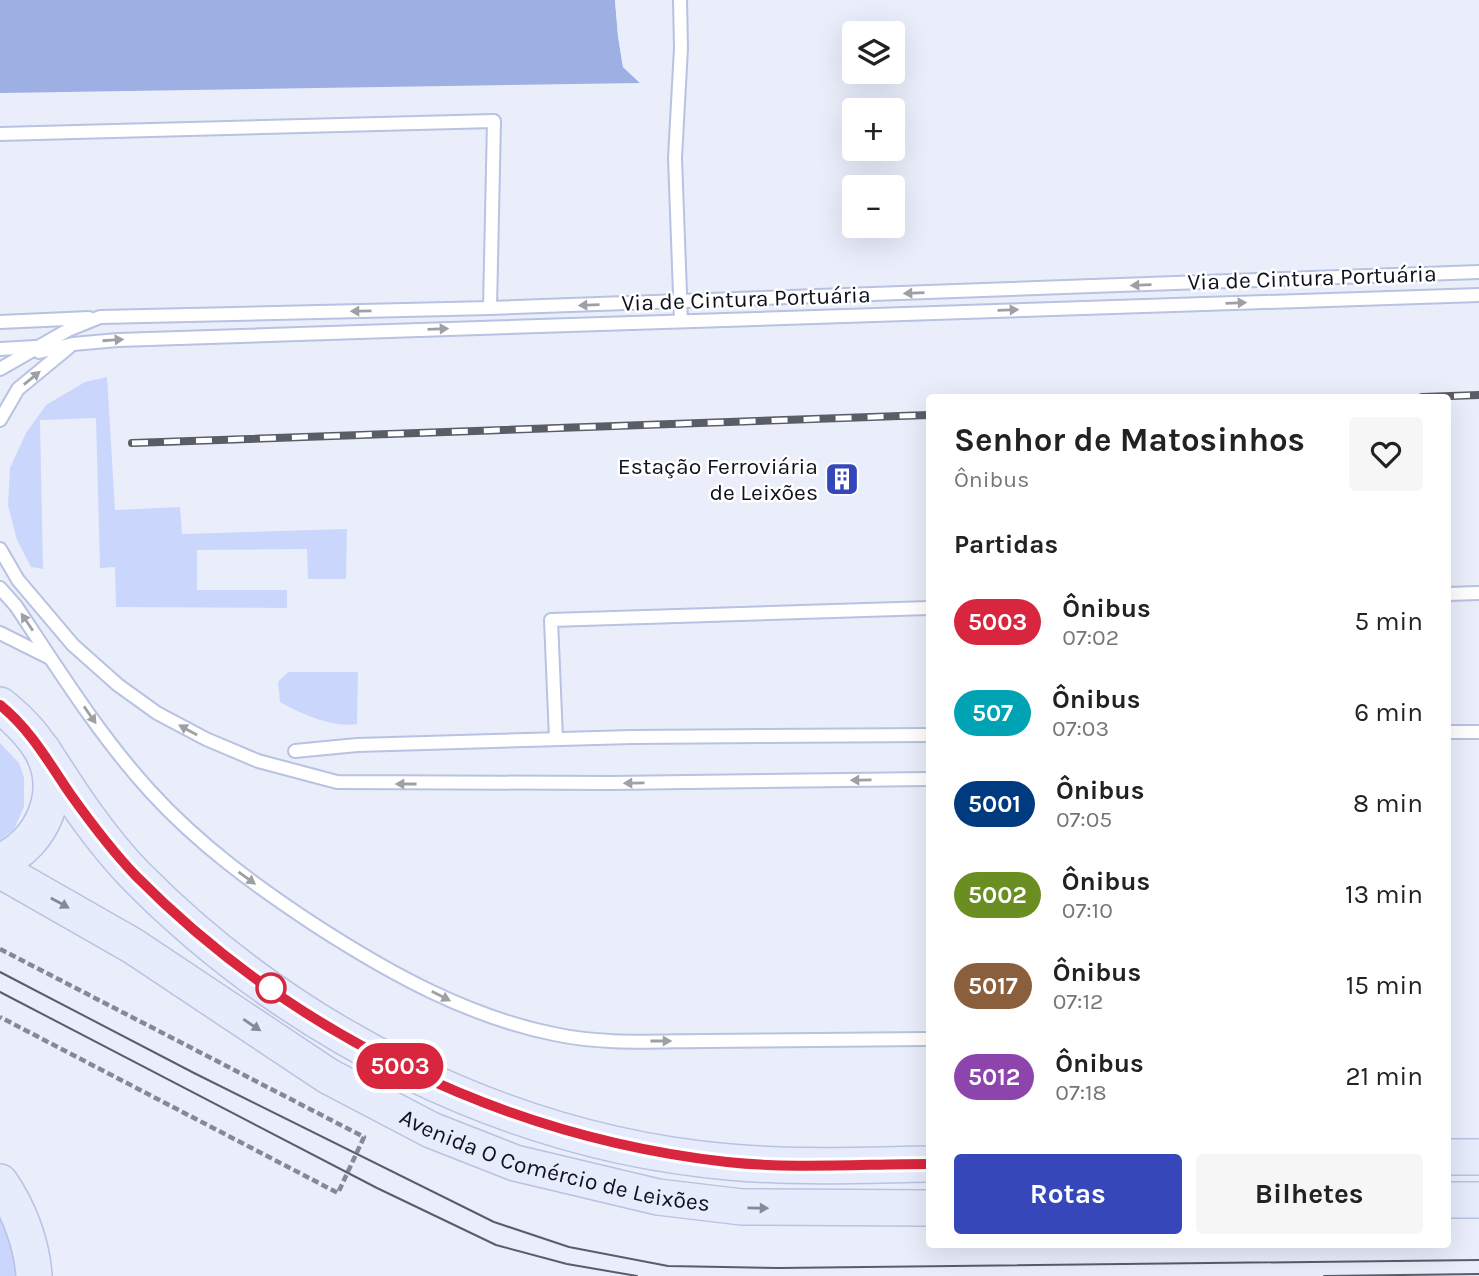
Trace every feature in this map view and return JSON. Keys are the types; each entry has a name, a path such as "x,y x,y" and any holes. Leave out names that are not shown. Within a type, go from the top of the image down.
{"main road":[{"name":"Avenida O Comércio de Leixões","path":"0,705 23,726 42,749 100,834 136,875 175,912 237,964 308,1014 367,1049 424,1078 495,1108 575,1134 648,1150 729,1162 926,1164"},
{"path":"0,862 14,855 34,837 46,816 52,795 42,749"},
{"name":"Avenida O Comércio de Leixões","path":"0,870 133,946 328,1076 431,1130 515,1163 658,1197 743,1208 926,1208"},
{"path":"1451,1157 1479,1157"},
{"path":"0,1182 24,1227 34,1276"},
{"path":"1451,1200 1479,1200"}],"lane":[{"path":"680,0 681,48 675,158 681,321"},
{"path":"0,134 494,121 490,308"},
{"name":"Via de Cintura Portuária","path":"0,369 68,330 100,317 490,308 1479,272"},
{"name":"Via de Cintura Portuária","path":"22,357 73,344 131,339 1479,295"},
{"path":"0,323 100,317"},
{"path":"0,349 73,344"},
{"path":"0,419 18,389 73,344"},
{"path":"0,549 18,580 73,645 117,685 157,713 205,739 258,761 327,780 396,784 926,779"},
{"path":"0,588 16,606 103,734 147,788 193,835 228,865 275,899 350,948 460,1006 556,1035 614,1042 926,1039"},
{"path":"1451,594 1479,593"},
{"path":"556,739 551,620 926,608"},
{"path":"0,633 51,659"},
{"path":"1451,732 1479,732"},
{"path":"295,751 357,745 556,739 926,735"}],"path":[{"path":"0,949 364,1138 338,1193 0,1017"}],"shaded area":[{"path":"0,0 615,0 623,67 640,83 0,93"},
{"path":"107,377 115,510 180,507 182,534 347,529 346,579 308,579 307,549 197,550 197,590 287,590 287,608 116,607 115,567 100,568 96,418 40,420 43,569 31,567 17,540 8,505 10,468 26,433 46,405 85,382"},
{"path":"288,672 358,672 357,724 328,722 280,702 278,682"},
{"path":"0,743 19,763 24,777 24,807 14,829 0,841"},
{"path":"0,1220 8,1235 17,1276 0,1276"}],"pier":[{"path":"615,0 619,0 626,65 640,78 640,83 623,67"}],"tram line":[{"path":"0,972 194,1073 494,1222 569,1247 668,1266 779,1268 1479,1260"},
{"path":"0,992 377,1188 496,1245 567,1264 637,1276"},
{"path":"1324,1276 1479,1274"}],"railway":[{"path":"1451,396 1479,395"},
{"path":"132,443 926,415"}],"bus line":[{"name":"5003","path":"0,705 23,726 42,749 100,834 136,875 175,912 237,964 308,1014 367,1049 424,1078 495,1108 575,1134 648,1150 729,1162 926,1164"}],"place":[{"name":"Estação Ferroviária de Leixões","path":"842,479"}]}
